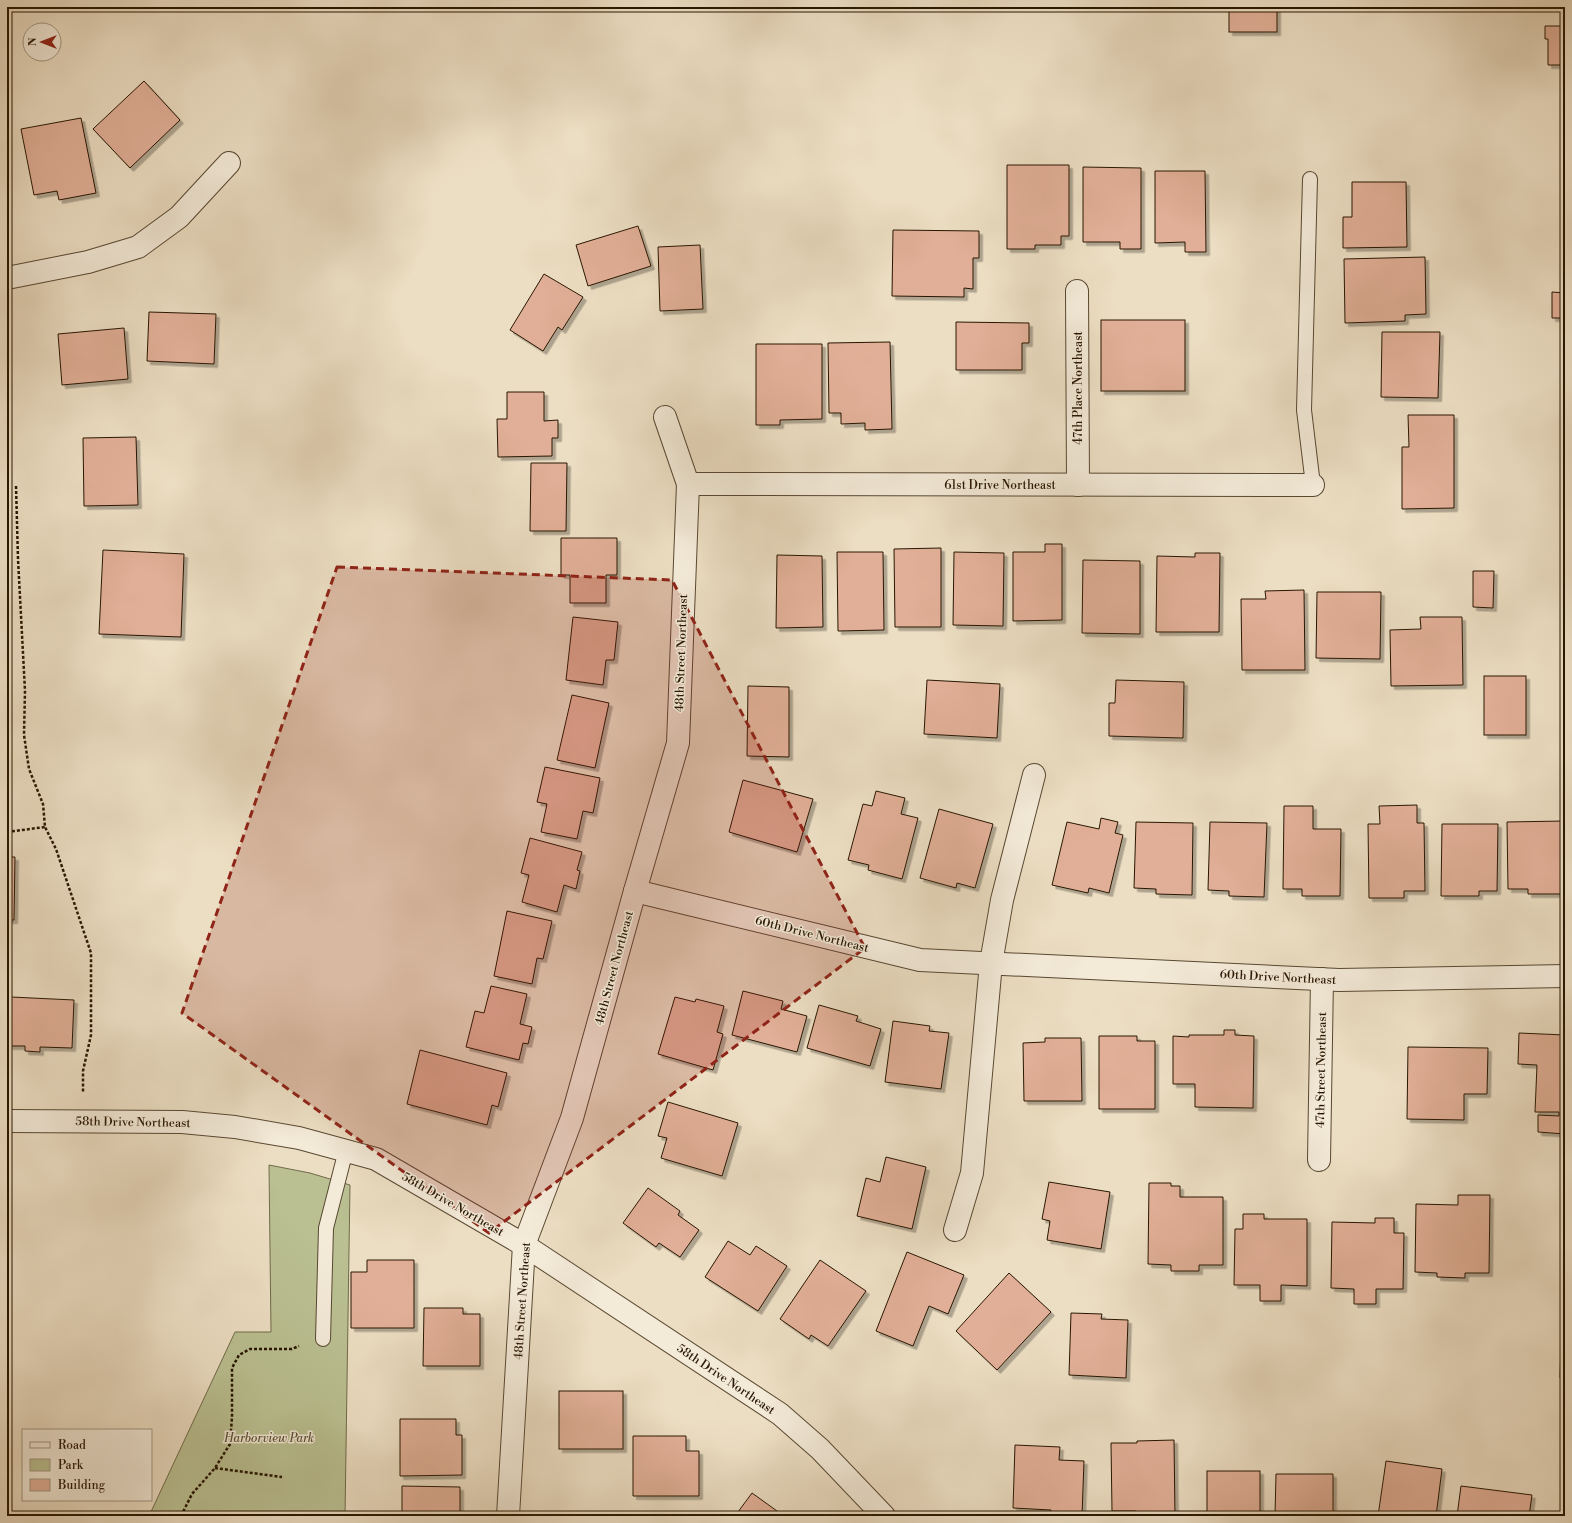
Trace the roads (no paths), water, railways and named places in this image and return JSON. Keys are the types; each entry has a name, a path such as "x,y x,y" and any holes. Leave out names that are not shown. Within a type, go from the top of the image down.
{"street":[{"path":"7,278 88,262 138,246 179,217 228,163"},
{"name":"47th Place Northeast","path":"1077,292 1078,485"},
{"name":"48th Street Northeast","path":"508,1516 524,1245 572,1118 678,743 688,484 665,417"},
{"name":"61st Drive Northeast","path":"688,484 1313,486"},
{"path":"955,1230 972,1173 991,963 1002,900 1034,775"},
{"name":"60th Drive Northeast","path":"635,891 920,960 1322,979 1565,976"},
{"name":"47th Street Northeast","path":"1319,1160 1322,979"},
{"name":"58th Drive Northeast","path":"7,1121 182,1122 235,1127 299,1138 376,1159 524,1245 780,1414 820,1449 884,1516"}],"lane":[{"path":"1310,179 1304,410 1313,486"},
{"path":"323,1339 326,1228 346,1150"}],"park label":[{"name":"Harborview Park","path":"269,1438"}]}
